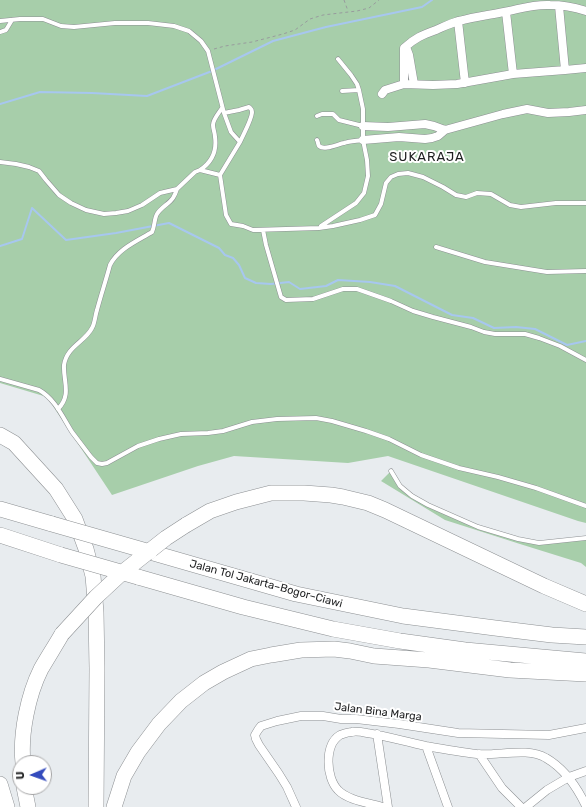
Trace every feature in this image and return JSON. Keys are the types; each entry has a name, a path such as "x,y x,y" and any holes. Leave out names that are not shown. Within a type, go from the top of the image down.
{"highway":[{"path":"0,435 14,443 56,489 75,518 86,549 93,576 96,612 97,669 96,807"},
{"path":"22,755 24,724 30,698 41,671 62,634 96,597 123,572 166,538 210,512 236,502 271,493 304,493 331,495 368,503 544,586 586,604"},
{"name":"Jalan Tol Jakarta–Bogor–Ciawi","path":"0,508 296,594 403,616 552,635 586,637"},
{"path":"0,535 61,555 243,607 333,629 400,641 465,650 586,661"},
{"path":"114,807 124,776 138,752 159,724 181,701 204,683 251,659 301,650 334,649 374,656 429,660 510,670 586,674"},
{"path":"0,784 7,807"},
{"path":"26,795 28,807"}],"street":[{"path":"404,84 404,49 417,37 458,21 506,12 522,7 550,5 573,7 586,11"},
{"path":"559,6 565,70"},
{"path":"506,12 513,74"},
{"path":"458,21 465,83"},
{"path":"406,47 409,55 414,84"},
{"path":"382,94 385,90 404,84 433,85 465,83 513,74 586,68"},
{"path":"363,140 400,137 425,139 432,138 438,136 445,130 527,109 548,113 586,110"},
{"path":"363,126 388,127 425,124 445,130"},
{"name":"Jalan Bina Marga","path":"296,807 287,787 256,739 258,730 262,726 277,721 301,716 323,716 399,724 458,733 549,735 586,728"},
{"path":"383,807 344,796 337,789 330,776 328,766 329,752 332,743 340,735 353,731 376,734 426,746 479,754 528,752 536,754 545,757 569,777 586,806"},
{"path":"376,734 388,807"},
{"path":"426,746 448,807"},
{"path":"479,754 502,788 521,807"},
{"path":"526,807 547,790 569,777 586,771"}],"lane":[{"path":"0,22 43,19 61,26 74,27 115,23 141,23 174,26 189,31 201,41 208,51 223,110 231,132 240,142"},
{"path":"0,32 6,30 12,20"},
{"path":"319,228 356,203 364,193 368,176 367,160 363,140 363,109 359,90 351,75 338,58"},
{"path":"342,91 359,90"},
{"path":"58,408 65,400 64,365 67,354 92,328 110,265 121,251 152,232 156,215 173,197 177,189 195,172 206,166 213,157 215,150 215,139 213,124 215,118 223,110 239,110 249,107 252,112 240,142 220,175 226,215 231,224 243,226 252,230 319,228 353,222 375,215 381,204 386,183 391,177 398,174 408,173 423,177 456,195 466,197 477,193 491,194 510,205 521,207 556,203 586,203"},
{"path":"317,116 322,114 333,114 339,120 363,126"},
{"path":"318,140 319,146 328,148 348,142 363,140"},
{"path":"0,162 16,164 40,171 60,195 86,210 104,214 128,211 142,205 160,193 177,189"},
{"path":"200,170 220,175"},
{"path":"263,230 280,297 286,300 313,299 343,289 357,288 433,318 471,327 484,332 495,334 525,334 539,338 560,346 586,360"},
{"path":"436,247 485,262 547,272 586,271"},
{"path":"0,379 39,390 51,399 91,458 100,464 107,463 138,446 181,434 223,431 252,422 277,419 316,418 332,421 389,439 421,455 459,468 504,478 586,506"},
{"path":"391,471 396,482 412,496 428,505 478,527 518,539 539,543 586,538"}],"path":[{"path":"344,0 349,12"},
{"path":"208,51 283,34 294,30 310,19 323,15 369,8 379,0"}],"green space":[{"path":"0,0 586,0 586,523 388,456 348,463 234,456 198,466 112,495 47,397 0,383"},
{"path":"391,471 396,481 412,496 478,527 539,543 586,538 586,567 581,563 445,520 381,481"}],"waterway":[{"path":"0,104 40,92 147,96 212,71 273,41 326,27 422,7 432,0"},
{"path":"0,246 22,239 32,208 66,240 116,233 169,223 219,248 225,255 233,258 239,265 245,278 256,283 271,284 289,282 300,289 326,286 338,280 370,282 395,286 452,315 473,318 494,328 516,327 535,329 567,345 586,341"}],"district":[{"name":"SUKARAJA","path":"427,157"}]}
